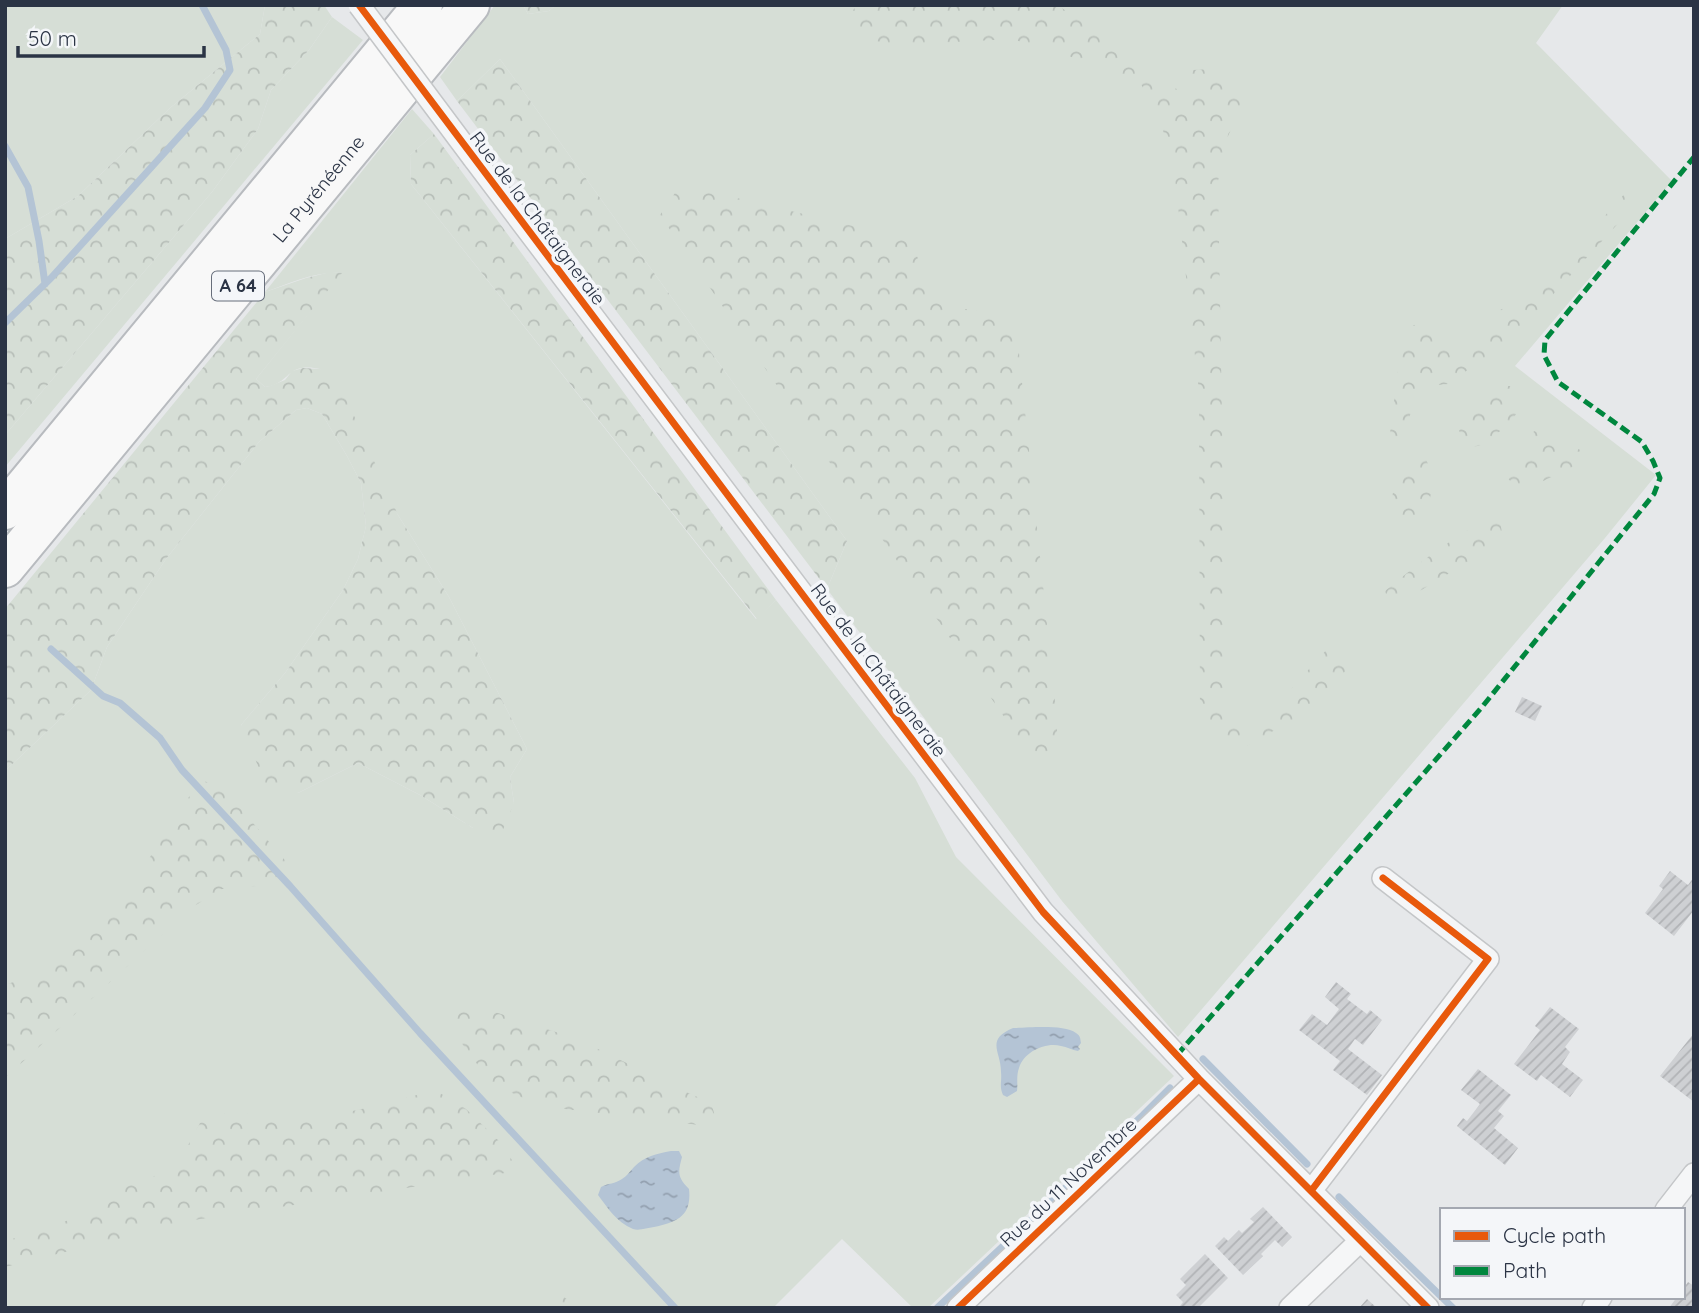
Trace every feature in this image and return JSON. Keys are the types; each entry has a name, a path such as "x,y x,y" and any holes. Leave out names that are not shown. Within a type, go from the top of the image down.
{"highway":[{"name":"La Pyrénéenne","path":"5,510 423,5"},
{"name":"La Pyrénéenne","path":"5,568 470,5"}],"street":[{"name":"Rue de la Châtaigneraie","path":"359,5 1043,912 1199,1079 1428,1308"},
{"path":"1311,1191 1488,960 1383,878"},
{"name":"Rue du 11 Novembre","path":"958,1308 1199,1079"},
{"path":"1668,1208 1694,1174"},
{"path":"1290,1308 1360,1241"}],"green space":[{"path":"5,5 265,5 260,34 170,108 78,196 5,239"},
{"path":"265,5 324,5 332,17 309,50 271,90 258,129 212,192 5,435 5,239 78,196 170,108 260,34"},
{"path":"495,5 523,5 528,14 549,11 556,5 1563,5 1536,43 1672,181 1515,366 1656,475 1178,1037 1062,901 827,589 847,541 500,59 457,101 440,77"},
{"path":"523,5 556,5 549,11 528,14"},
{"path":"859,5 1057,5 1138,57 1168,86 1189,93 1192,70 1216,69 1242,83 1243,104 1228,136 1218,181 1227,714 1245,724 1265,718 1328,648 1349,649 1347,670 1293,720 1241,749 1200,722 1199,391 1175,180 1162,126 1141,84 1078,59 1012,39 901,45 856,38 845,22"},
{"path":"332,17 363,40 5,467 5,435 212,192 258,129 271,90 309,50"},
{"path":"500,59 847,541 827,589 457,101"},
{"path":"412,109 434,134 410,155 411,184 756,619 776,600 915,778 956,857 1174,1076 928,1308 913,1308 842,1239 773,1308 5,1308 5,771 91,690 107,647 166,559 259,442 296,410 307,408 322,414 361,483 366,526 358,559 343,590 285,673 241,725 298,793 358,763 420,795 473,828 514,803 510,777 527,749 449,597 398,515 320,369 297,369 272,386 265,387 256,379 341,273 312,276 265,292"},
{"path":"434,134 776,600 757,619 411,184 410,155"},
{"path":"679,187 716,193 911,240 926,280 928,300 1005,315 1019,353 1057,721 1057,748 1035,762 660,215"},
{"path":"1627,191 1635,205 1515,336 1448,384 1427,386 1414,397 1403,448 1388,449 1403,329 1429,320 1443,339 1450,356 1473,345 1496,312 1531,294 1553,274"},
{"path":"330,272 342,273 256,379 265,387 285,380 292,371 303,368 320,369 332,373 340,384 398,515 449,597 527,749 510,777 514,803 502,832 473,828 420,795 358,763 298,793 265,783 241,725 285,673 343,590 358,559 366,526 361,483 322,414 307,408 296,410 259,442 166,559 107,647 91,690 5,771 5,609 265,292"},
{"path":"1494,386 1514,386 1525,401 1512,420 1486,444 1468,448 1459,431 1470,408"},
{"path":"1534,431 1595,456 1539,483 1518,488 1505,476 1522,457"},
{"path":"1425,457 1434,478 1427,513 1416,525 1386,516 1399,473"},
{"path":"1498,513 1502,532 1471,560 1390,609 1385,591 1439,549"},
{"path":"204,781 223,788 289,865 278,884 222,889 191,908 5,1078 5,985 43,971 92,931 134,887 173,814"},
{"path":"459,1010 489,1010 580,1040 711,1103 715,1116 699,1125 540,1106 491,1083 452,1030"},
{"path":"435,1090 466,1109 501,1143 519,1171 194,1220 5,1267 5,1244 12,1239 69,1220 121,1188 160,1174 186,1149 200,1123 237,1109 260,1119 321,1118"},
{"path":"562,1296 577,1308 544,1308"}],"water":[{"path":"1055,1027 1070,1030 1080,1036 1080,1049 1078,1051 1055,1045 1030,1053 1019,1068 1017,1091 1007,1097 1001,1089 996,1047 999,1037 1013,1028"},
{"path":"679,1151 682,1157 680,1174 689,1189 685,1212 676,1220 638,1230 622,1223 598,1195 601,1187 622,1179 647,1158"}],"building":[{"path":"1522,697 1542,706 1535,721 1515,712"},
{"path":"1670,871 1688,885 1694,877 1694,910 1674,936 1645,913 1663,889 1659,886"},
{"path":"1336,982 1351,994 1347,999 1367,1014 1370,1010 1382,1020 1363,1045 1355,1039 1348,1049 1382,1075 1367,1095 1333,1070 1340,1061 1299,1030 1312,1014 1327,1025 1339,1009 1325,997"},
{"path":"1550,1007 1579,1029 1565,1047 1570,1052 1562,1064 1583,1080 1570,1097 1541,1075 1537,1081 1514,1064 1540,1030 1535,1026"},
{"path":"1694,1033 1694,1102 1660,1076"},
{"path":"1478,1069 1511,1095 1498,1111 1504,1116 1494,1128 1518,1148 1505,1165 1457,1126 1463,1118 1467,1121 1480,1104 1461,1090"},
{"path":"1263,1207 1292,1237 1282,1247 1275,1240 1243,1275 1215,1246 1224,1237 1228,1241 1239,1230 1242,1233 1254,1222 1250,1219"},
{"path":"1205,1254 1228,1278 1198,1308 1182,1308 1180,1306 1183,1302 1176,1295 1186,1285 1180,1279"},
{"path":"1688,1282 1694,1286 1694,1308 1669,1308 1676,1299 1685,1299 1685,1286"},
{"path":"1367,1299 1377,1308 1359,1308"}],"waterway":[{"path":"5,323 51,278 205,108 230,70 226,50 202,5"},
{"path":"5,146 28,187 45,284"},
{"path":"51,649 103,696 120,703 160,738 182,770 290,886 420,1033 675,1308"},
{"path":"1203,1059 1307,1164"},
{"path":"937,1308 1170,1088"},
{"path":"1339,1197 1440,1295"},
{"path":"1444,1299 1453,1308"}],"marked path":[{"path":"1177,1055 1482,707 1654,494 1660,478 1642,442 1558,382 1544,355 1545,340 1694,157"}],"cycle path":[{"path":"359,5 1043,912 1199,1079 1428,1308"},
{"path":"1311,1191 1488,959 1383,878"},
{"path":"958,1308 1199,1079"}]}
